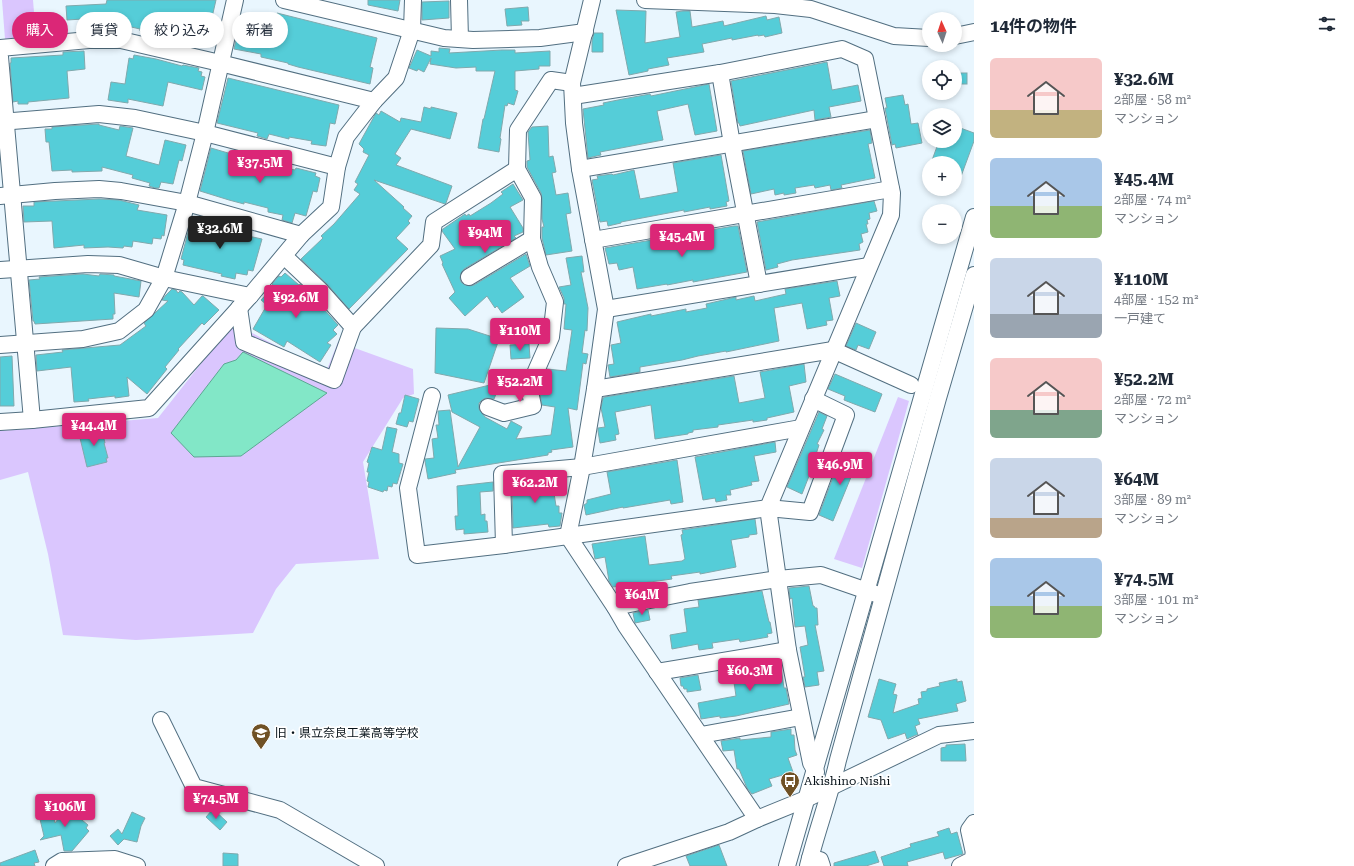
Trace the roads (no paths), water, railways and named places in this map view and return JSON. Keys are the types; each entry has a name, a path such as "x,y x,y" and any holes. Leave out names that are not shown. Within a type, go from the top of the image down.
{"street":[{"path":"0,345 83,339 119,331 146,310 164,278 187,204 205,134 235,0"},
{"path":"284,0 444,38 540,38 585,32"},
{"path":"0,422 149,408 245,302 301,236 331,206 337,166 346,137 374,101 396,78 412,30 413,0"},
{"path":"459,0 460,39"},
{"path":"592,0 573,90 574,123 580,169 606,309 582,467 568,536 615,606 626,626 757,819"},
{"path":"645,0 812,5 894,36 922,38"},
{"path":"962,35 974,32"},
{"path":"0,48 89,40 121,40 374,101"},
{"path":"488,407 504,413 533,406 529,387 551,336 555,302 540,267 532,239 533,198 517,169 518,130 551,80 573,90 720,73 842,49 865,59 891,189 891,214 768,508 788,650 811,763 816,772"},
{"path":"0,57 6,196 19,268 32,420"},
{"path":"720,73 759,284"},
{"path":"3,122 99,114 135,118 337,166"},
{"path":"580,169 877,119"},
{"path":"245,302 244,342 334,380 353,327 431,245 434,222 517,169"},
{"path":"6,196 99,188 187,204 301,236"},
{"path":"593,240 891,189"},
{"path":"788,866 974,217"},
{"path":"470,277 532,239"},
{"path":"284,256 320,290 353,327"},
{"path":"0,270 88,264 119,265 245,302"},
{"path":"606,309 868,266"},
{"path":"814,863 815,838 832,787 838,760 936,405 974,275"},
{"path":"595,388 834,350 911,385"},
{"path":"432,396 408,488 417,555 504,545 768,508 810,512 846,415 813,399"},
{"path":"504,545 502,474 582,467 801,428"},
{"path":"615,606 690,592 778,579 821,575 883,597"},
{"path":"657,672 788,650"},
{"path":"700,735 801,717"},
{"path":"161,720 194,787 280,810 376,866"},
{"path":"626,866 729,832 757,819 806,800 939,735 974,731"},
{"path":"805,736 808,740 814,740 825,733"},
{"path":"960,866 972,860 974,853 969,830 974,823"},
{"path":"54,866 62,861 115,859 137,866"}],"place":[{"name":"旧・県立奈良工業高等学校","path":"261,750"},
{"name":"Akishino Nishi","path":"790,798"}]}
